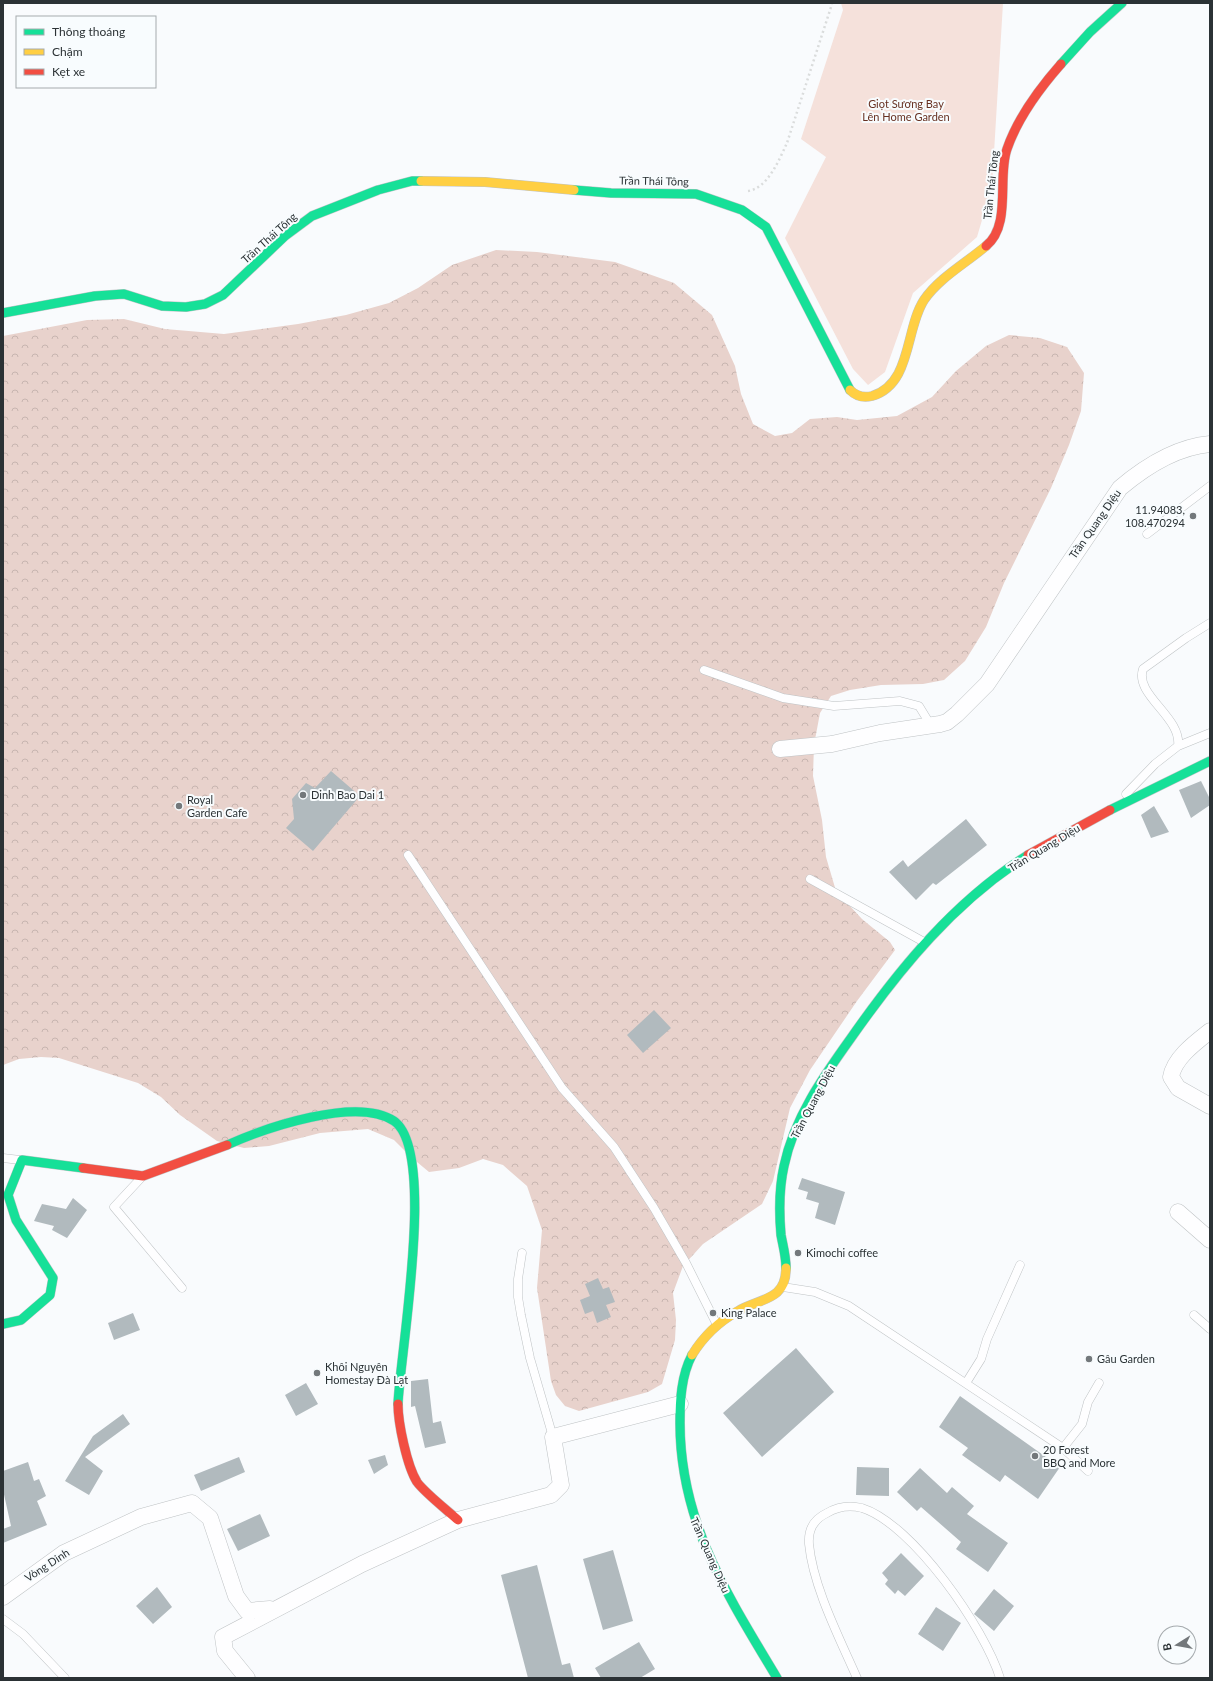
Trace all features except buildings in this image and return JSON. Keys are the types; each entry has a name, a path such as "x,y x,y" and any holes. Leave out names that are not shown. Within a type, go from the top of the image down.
{"street":[{"name":"Trần Thái Tông","path":"3,313 95,296 124,294 162,306 186,307 205,304 223,295 285,236 312,216 378,190 412,181 485,182 611,193 696,194 742,210 766,227 851,391 862,397 874,395 886,389 896,379 917,312 925,299 935,288 990,243 997,233 1002,220 1003,170 1006,151 1012,133 1020,118 1045,83 1091,31 1122,3"},
{"name":"Trần Quang Diệu","path":"780,749 832,744 880,732 947,722 987,684 1120,488 1138,473 1168,456 1210,444"},
{"name":"Trần Quang Diệu","path":"777,1678 724,1588 694,1521 682,1476 678,1440 680,1404 684,1378 694,1350 718,1325 740,1310 772,1297 782,1287 787,1272 780,1229 780,1187 789,1149 801,1120 824,1076 871,1009 925,942 971,898 1019,861 1083,824 1210,761"},
{"path":"1210,1031 1192,1046 1174,1068 1171,1077 1178,1088 1210,1106"},
{"path":"3,1324 21,1320 50,1295 53,1278 16,1220 8,1195 22,1160 142,1176 208,1153 250,1135 322,1115 357,1112 382,1115 395,1122 401,1129 407,1142 415,1183 414,1245 399,1380 398,1414 406,1453 417,1482 458,1520"},
{"path":"1178,1212 1210,1240"},
{"path":"247,1678 225,1651 223,1637 362,1564 458,1520 551,1495 561,1485 553,1437 680,1404"},
{"name":"Vòng Dinh","path":"3,1597 64,1553 94,1538 141,1517 192,1503 210,1518 236,1596 247,1611 277,1608"}],"lane":[{"path":"1147,534 1210,486"},
{"path":"1178,746 1179,738 1175,728 1150,694 1141,674 1146,666 1210,623"},
{"path":"704,670 783,698 834,706 900,701 913,704 920,706 930,724"},
{"path":"1110,811 1155,764 1178,746 1210,733"},
{"path":"408,855 562,1088 614,1147 622,1159 654,1208 686,1263 718,1325"},
{"path":"810,878 925,942"},
{"path":"3,1158 22,1160"},
{"path":"142,1176 114,1207 182,1288"},
{"path":"522,1253 518,1279 518,1297 521,1315 530,1358 553,1437"},
{"path":"966,1383 981,1359 987,1339 1020,1265"},
{"path":"782,1287 815,1292 849,1306 1063,1448 1088,1471"},
{"path":"1194,1315 1210,1329"},
{"path":"1063,1448 1082,1424 1088,1402 1099,1383"},
{"path":"857,1678 831,1619 815,1574 809,1544 810,1528 818,1517 833,1510 851,1506 862,1508 882,1518 908,1539 941,1574 977,1630 1000,1678"},
{"path":"3,1619 23,1634 66,1678"}],"path":[{"path":"742,190 749,192 759,187 781,157 787,143 832,4"}],"green space":[{"name":"Giọt Sương Bay Lên Home Garden","path":"841,3 1003,3 992,186 977,237 913,293 885,372 868,385 853,369 785,238 826,157 801,139 843,10"},
{"path":"496,250 537,252 615,262 674,283 712,315 735,366 741,394 753,424 775,436 792,433 810,419 837,417 857,420 897,416 932,397 956,371 986,346 1009,335 1040,338 1067,347 1084,373 1081,411 1069,445 1051,488 1004,583 986,627 965,661 944,680 923,684 881,685 850,690 831,696 820,713 814,745 813,776 822,820 826,857 836,891 862,919 890,942 895,950 857,1001 810,1070 790,1108 773,1181 762,1204 703,1244 683,1266 673,1293 676,1320 675,1340 662,1384 648,1392 579,1411 565,1406 556,1395 551,1381 537,1288 542,1230 527,1186 503,1165 483,1159 459,1168 429,1172 394,1140 368,1129 320,1133 269,1146 244,1148 217,1141 180,1115 161,1097 138,1083 59,1058 41,1057 19,1059 3,1065 3,336 87,320 124,319 165,329 224,334 298,324 346,315 389,303 418,288 452,265"}],"traffic: fast":[{"path":"1061,64 1090,32 1122,3"},
{"path":"3,313 95,296 124,294 162,306 186,307 205,304 223,295 285,236 312,216 378,190 412,181 421,181"},
{"path":"574,190 611,193 696,194 742,210 766,227 850,390"},
{"path":"1110,810 1210,761"},
{"path":"786,1268 780,1218 780,1191 782,1174 795,1131 820,1083 870,1012 909,961 976,893 1001,873 1028,855"},
{"path":"227,1145 287,1123 335,1113 358,1112 378,1114 394,1121 407,1140 413,1171 415,1210 413,1255 398,1404"},
{"path":"3,1324 21,1320 50,1295 53,1278 16,1220 8,1195 22,1160 83,1168"},
{"path":"692,1355 683,1380 680,1415 682,1459 688,1494 710,1557 741,1618 777,1678"}],"traffic: slow":[{"path":"421,181 485,182 574,190"},
{"path":"850,390 855,394 866,397 885,390 894,380 901,368 913,326 924,300 945,278 986,246"},
{"path":"692,1355 696,1348 712,1330 725,1320 738,1311 777,1293 782,1287 785,1279 786,1268"}],"traffic: jam":[{"path":"986,246 994,237 999,226 1004,160 1007,149 1023,115 1045,83 1061,64"},
{"path":"1028,855 1110,810"},
{"path":"83,1168 143,1176 227,1145"},
{"path":"398,1404 404,1444 413,1475 420,1486 458,1520"}],"place":[{"name":"11.94083, 108.470294","path":"1193,516"},
{"name":"Dinh Bao Dai 1","path":"303,795"},
{"name":"Royal Garden Cafe","path":"179,806"},
{"name":"Kimochi coffee","path":"798,1253"},
{"name":"King Palace","path":"713,1313"},
{"name":"Gâu Garden","path":"1089,1359"},
{"name":"Khôi Nguyên Homestay Đà Lạt","path":"317,1373"},
{"name":"20 Forest BBQ and More","path":"1035,1456"}]}
